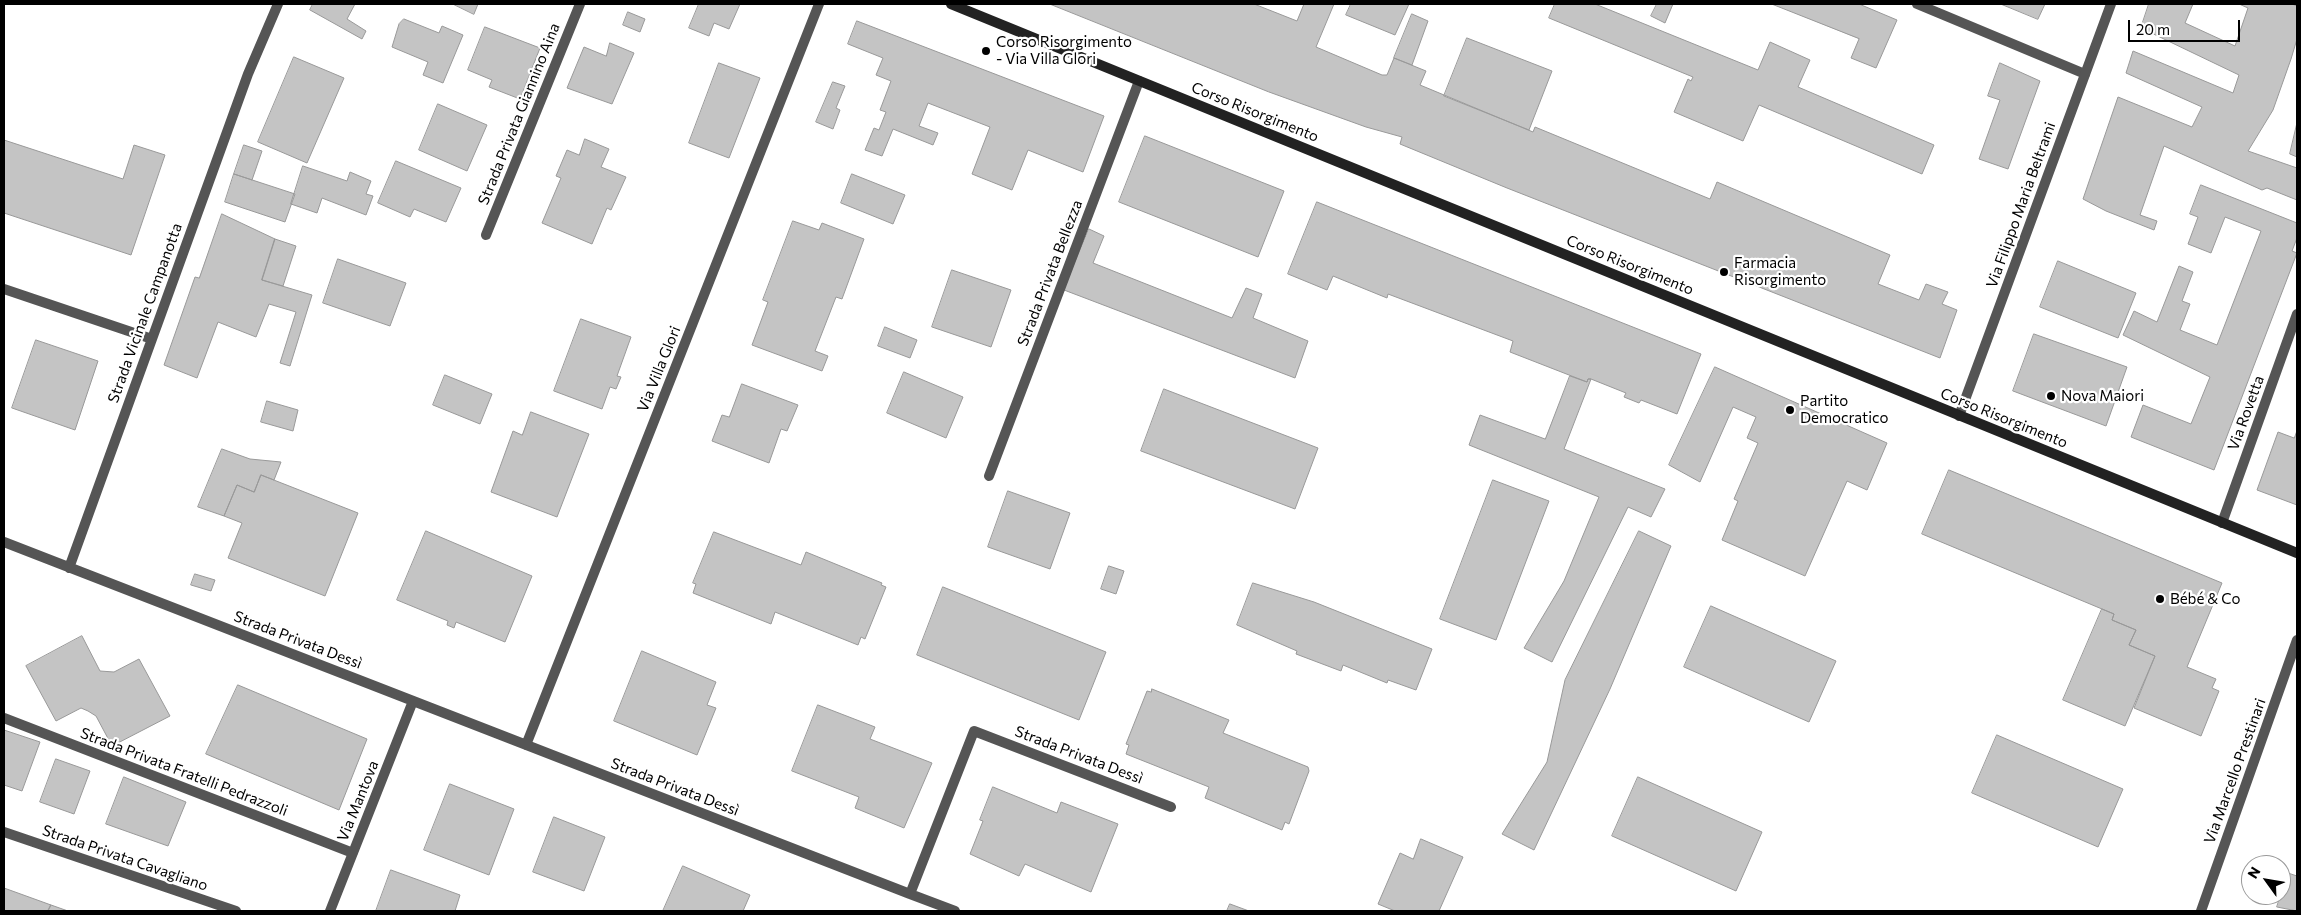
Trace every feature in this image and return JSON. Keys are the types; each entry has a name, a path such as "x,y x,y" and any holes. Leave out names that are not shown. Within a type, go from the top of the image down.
{"main road":[{"name":"Corso Risorgimento","path":"951,4 2297,553"}],"street":[{"name":"Strada Vicinale Campanotta","path":"69,568 248,74 278,4"},
{"name":"Strada Privata Giannino Aina","path":"486,235 580,4"},
{"name":"Via Villa Glori","path":"526,745 819,4"},
{"path":"1917,4 2085,74"},
{"name":"Via Filippo Maria Beltrami","path":"1959,416 2111,4"},
{"name":"Strada Privata Bellezza","path":"989,476 1139,81"},
{"path":"4,289 152,339"},
{"name":"Via Rovetta","path":"2222,523 2297,314"},
{"path":"4,542 69,568"},
{"name":"Strada Privata Dessì","path":"69,568 910,894 974,730 1171,807"},
{"name":"Via Marcello Prestinari","path":"2201,911 2297,640"},
{"name":"Via Mantova","path":"330,911 413,701"},
{"name":"Strada Privata Fratelli Pedrazzoli","path":"4,718 353,853"},
{"name":"Strada Privata Cavagliano","path":"4,832 236,911"},
{"path":"910,894 955,911"}],"building":[{"path":"313,4 355,4 347,19 366,31 362,39 310,10"},
{"path":"453,4 478,4 474,14"},
{"path":"699,4 740,4 729,29 714,23 709,36 689,28"},
{"path":"1050,4 1254,4 1297,21 1304,4 1334,4 1316,47 1382,75 1387,75 1394,58 1426,71 1420,85 1533,132 1535,127 1710,199 1717,182 1890,255 1878,284 1919,300 1926,284 1948,292 1942,304 1957,310 1940,358 1507,188 1400,144 1402,137 1366,127 1269,92"},
{"path":"1351,4 1409,4 1395,35 1346,15"},
{"path":"1555,4 1595,4 1758,70 1770,42 1810,60 1798,87 1934,145 1922,174 1759,105 1743,141 1674,112 1688,79 1691,81 1693,77 1549,18"},
{"path":"1657,4 1673,4 1665,23 1651,16"},
{"path":"1772,4 1859,4 1897,20 1876,68 1851,58 1859,39"},
{"path":"2001,4 2045,4 2038,19"},
{"path":"2149,4 2193,4 2185,23 2235,46 2248,8 2239,4 2292,4 2297,6 2297,39 2291,59 2273,110 2248,151 2297,168 2297,200 2267,188 2262,190 2164,146 2140,215 2157,221 2154,230 2106,211 2083,199 2118,97 2192,127 2202,107 2126,73 2133,51 2233,93 2239,75 2141,28"},
{"path":"628,12 645,19 640,32 623,25"},
{"path":"1412,14 1428,21 1412,65 1394,58"},
{"path":"404,19 439,33 442,26 463,35 443,83 423,75 428,62 392,47 399,24"},
{"path":"857,21 1104,116 1083,172 1028,150 1012,190 972,174 990,127 928,103 919,126 938,133 933,145 893,129 882,156 865,150 874,128 879,130 886,112 880,110 891,81 876,75 883,58 848,44"},
{"path":"485,27 540,48 520,99 489,87 492,80 468,70"},
{"path":"1467,38 1552,71 1529,130 1444,96"},
{"path":"610,43 634,53 612,104 567,88 584,47 606,56"},
{"path":"294,57 344,78 307,163 258,142"},
{"path":"719,63 760,78 729,158 689,143"},
{"path":"2000,63 2040,81 2008,169 1979,159 2000,100 1988,96"},
{"path":"833,82 845,86 836,108 840,110 833,129 816,122"},
{"path":"438,104 487,125 467,171 419,150"},
{"path":"2297,123 2297,157 2290,154"},
{"path":"1145,136 1284,191 1258,257 1119,202"},
{"path":"585,139 609,149 601,167 626,177 611,210 607,208 592,244 542,223 561,178 556,176 567,150 579,155"},
{"path":"4,140 123,179 134,145 165,155 131,255 4,213"},
{"path":"244,145 262,151 252,180 234,174"},
{"path":"396,161 461,188 446,222 414,209 410,217 378,203"},
{"path":"303,166 347,181 350,172 371,181 366,194 373,196 366,215 322,198 317,213 291,204"},
{"path":"234,174 295,194 285,222 225,202"},
{"path":"852,174 905,195 893,224 841,203"},
{"path":"2201,185 2297,223 2297,238 2292,251 2297,253 2214,470 2131,437 2143,405 2191,424 2210,377 2123,335 2134,311 2157,322 2179,266 2193,272 2182,301 2190,304 2180,330 2217,345 2261,231 2225,217 2211,253 2188,244 2198,217 2190,214"},
{"path":"1317,202 1701,354 1677,414 1641,400 1639,403 1624,397 1626,393 1591,379 1588,379 1587,382 1510,352 1513,341 1388,294 1387,298 1333,276 1327,290 1288,274"},
{"path":"222,214 275,239 262,280 312,295 290,366 280,363 296,312 269,304 256,337 218,322 197,378 164,365 195,277 199,278"},
{"path":"793,221 819,230 822,223 864,239 842,299 836,297 815,351 828,356 822,371 752,345 768,302 763,300"},
{"path":"1089,229 1104,236 1093,263 1232,318 1246,288 1262,294 1253,318 1308,341 1295,378 1064,290"},
{"path":"275,239 296,246 283,286 262,280"},
{"path":"338,259 406,283 390,326 323,303"},
{"path":"2058,261 2136,293 2118,338 2040,307"},
{"path":"952,270 1011,290 991,347 932,327"},
{"path":"581,319 631,337 617,376 621,377 616,389 610,387 602,409 554,391"},
{"path":"885,327 917,340 910,358 878,346"},
{"path":"2034,334 2127,367 2106,426 2013,391"},
{"path":"36,340 98,361 75,430 12,408"},
{"path":"1715,367 1887,443 1867,490 1847,481 1805,576 1722,540 1738,501 1734,499 1758,443 1747,438 1756,417 1733,407 1700,482 1669,465"},
{"path":"904,372 963,397 946,438 887,413"},
{"path":"445,375 492,394 480,424 433,405"},
{"path":"1570,376 1587,382 1588,379 1591,379 1564,449 1665,489 1651,517 1628,507 1552,662 1524,648 1564,581 1599,497 1469,445 1480,415 1545,439"},
{"path":"742,384 798,405 787,431 781,429 769,463 712,441 722,415 729,417"},
{"path":"1164,389 1318,448 1295,509 1141,451"},
{"path":"267,401 298,410 293,431 261,422"},
{"path":"531,412 589,434 557,517 491,492 513,431 522,435"},
{"path":"2297,431 2297,505 2257,490 2278,432 2294,438"},
{"path":"222,449 250,459 281,462 274,480 261,475 254,492 237,485 224,516 198,507"},
{"path":"1949,470 2222,583 2187,667 2216,679 2212,688 2219,691 2201,736 2134,708 2155,656 2129,645 2136,630 2112,620 2114,614 1922,534"},
{"path":"261,475 358,513 325,596 228,558 242,523 224,516 237,485 254,492"},
{"path":"1493,480 1549,501 1496,640 1440,619"},
{"path":"1008,491 1070,513 1050,569 988,547"},
{"path":"426,531 532,576 505,642 456,622 454,628 447,625 448,621 397,600"},
{"path":"1639,531 1671,546 1610,689 1534,850 1502,834 1547,762 1565,680"},
{"path":"714,532 801,565 806,552 882,583 881,585 886,587 865,639 861,637 858,645 775,612 771,624 693,593 696,584 693,583"},
{"path":"1109,566 1124,571 1116,594 1101,589"},
{"path":"195,574 215,580 211,591 191,585"},
{"path":"1253,583 1314,602 1432,649 1416,690 1388,680 1387,683 1343,665 1341,671 1296,654 1297,651 1237,625"},
{"path":"943,587 1106,652 1079,720 917,655"},
{"path":"1711,606 1836,661 1809,722 1684,667"},
{"path":"2102,609 2114,614 2112,620 2136,630 2129,645 2155,656 2125,726 2063,700"},
{"path":"82,636 100,671 114,672 139,659 170,716 112,746 96,716 88,711 81,708 56,721 26,666"},
{"path":"642,651 716,682 707,705 716,708 697,755 614,721"},
{"path":"238,685 367,739 339,810 206,754"},
{"path":"1152,689 1229,720 1223,733 1308,767 1309,771 1289,824 1285,822 1282,830 1205,798 1209,787 1126,754 1129,745 1126,744 1147,691 1151,692"},
{"path":"818,705 875,727 870,739 932,763 904,828 855,808 859,797 792,771"},
{"path":"4,730 40,742 22,791 4,785"},
{"path":"1997,735 2123,789 2098,847 1972,793"},
{"path":"56,759 90,771 74,814 40,802"},
{"path":"124,777 186,802 168,846 106,824"},
{"path":"1638,777 1762,832 1736,891 1612,836"},
{"path":"450,784 514,809 489,875 424,850"},
{"path":"993,787 1057,813 1061,802 1118,824 1091,892 1025,864 1019,876 970,854 983,821 980,820"},
{"path":"554,817 605,837 584,891 533,872"},
{"path":"1421,839 1463,857 1439,911 1395,911 1378,904 1400,853 1413,859"},
{"path":"683,866 750,895 743,911 663,911"},
{"path":"391,870 460,895 455,911 376,911"},
{"path":"2291,874 2297,876 2297,911 2277,907 2278,905 2291,905"},
{"path":"4,888 51,905 48,911 4,911"},
{"path":"1230,904 1249,911 1227,911"},
{"path":"51,905 68,911 48,911"}],"place":[{"name":"Corso Risorgimento - Via Villa Glori","path":"986,51"},
{"name":"Farmacia Risorgimento","path":"1724,272"},
{"name":"Nova Maiori","path":"2051,396"},
{"name":"Partito Democratico","path":"1790,410"},
{"name":"Bébé & Co","path":"2160,599"}]}
